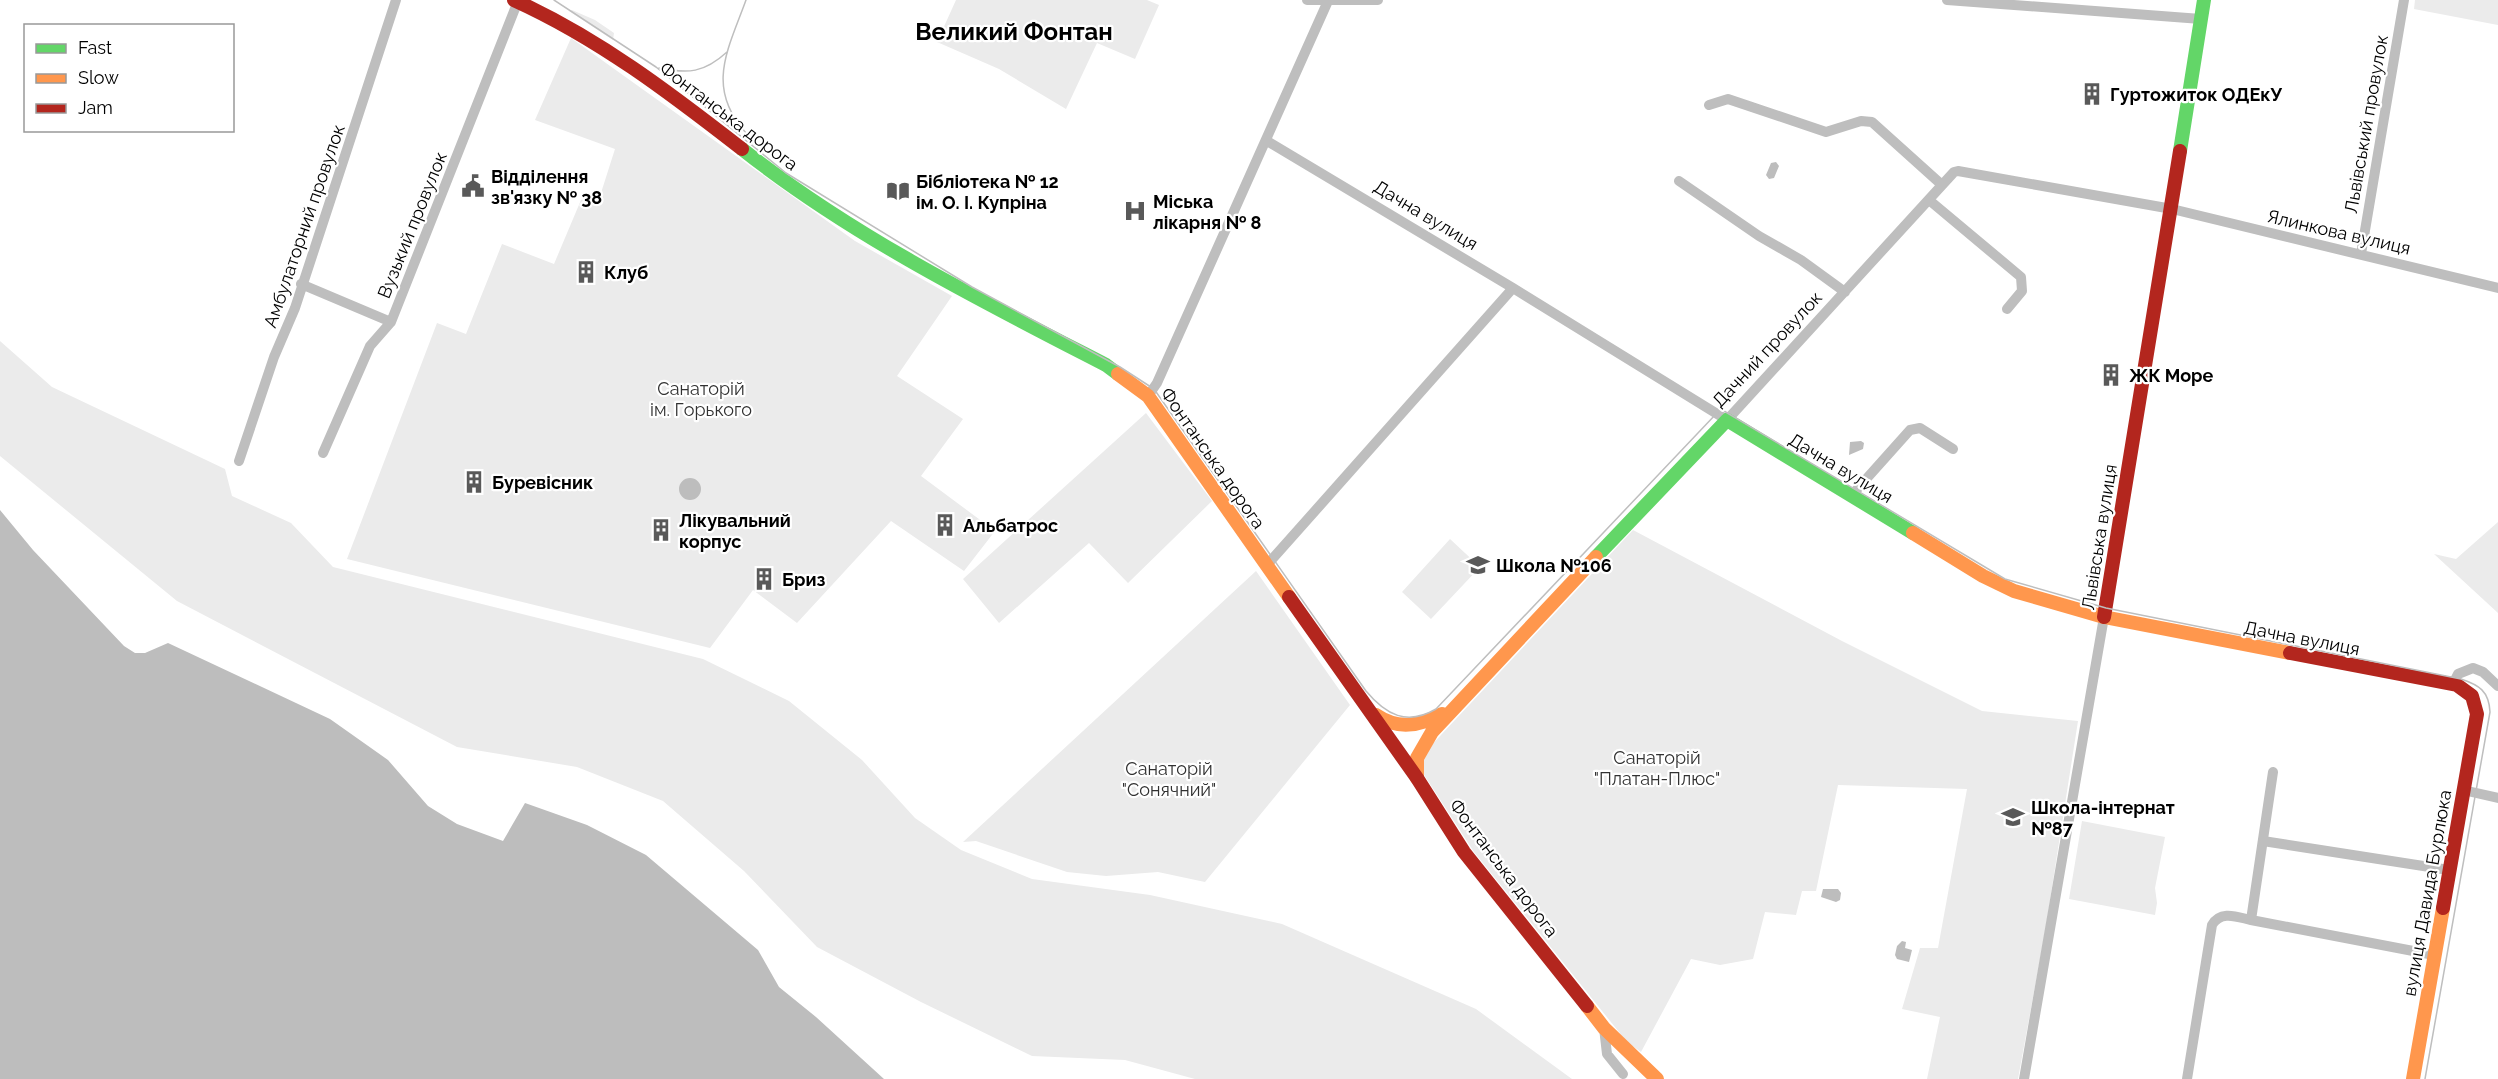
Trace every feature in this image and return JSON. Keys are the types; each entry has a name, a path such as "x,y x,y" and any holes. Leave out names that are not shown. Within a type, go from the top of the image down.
{"main road":[{"name":"Львівська вулиця","path":"2104,617 2172,209 2204,0"},
{"name":"Фонтанська дорога","path":"516,1 547,15 617,56 661,86 782,181 962,291 1106,365 1148,396 1417,778 1464,852 1604,1028 1657,1079"},
{"name":"Дачна вулиця","path":"1727,420 1983,576 2014,591 2104,617 2453,684"},
{"name":"Дачний провулок","path":"1417,778 1415,760 1418,751 1452,708 1727,420"},
{"name":"вулиця Давида Бурлюка","path":"2413,1079 2477,714 2472,696 2465,689 2453,684"},
{"name":"Дачний провулок","path":"1369,709 1383,720 1403,726 1427,723 1452,708"}],"street":[{"name":"Амбулаторний провулок","path":"239,461 396,0"},
{"path":"1307,0 1378,0"},
{"path":"1947,0 2201,19"},
{"name":"Львівський провулок","path":"2361,254 2404,0"},
{"name":"Вузький провулок","path":"323,453 370,346 391,322 516,1"},
{"path":"1148,396 1157,383 1329,1"},
{"path":"1709,105 1728,99 1826,132 1861,121 1872,122 1942,185"},
{"name":"Дачна вулиця","path":"1267,141 1513,288 1727,420"},
{"name":"Дачний провулок","path":"1727,420 1954,172 1962,171 2172,209"},
{"path":"1679,181 1759,236 1809,265 1845,292"},
{"path":"1929,200 2021,277 2022,291 2007,309"},
{"name":"Ялинкова вулиця","path":"2172,209 2498,288"},
{"path":"301,284 391,322"},
{"path":"1267,565 1513,288"},
{"path":"1851,496 1910,430 1920,428 1953,449"},
{"name":"Львівська вулиця","path":"2024,1079 2104,617"},
{"path":"2453,684 2458,674 2473,668 2483,672 2498,686"},
{"path":"2251,920 2272,772"},
{"path":"2463,790 2498,798"},
{"path":"2263,841 2449,870"},
{"path":"2187,1079 2212,925 2223,915 2434,955"},
{"path":"1604,1028 1607,1054 1623,1074"}],"green space":[{"path":"956,0 1147,0 1159,5 1135,59 1097,43 1066,109 999,69 937,42"},
{"path":"2415,0 2498,0 2498,25 2414,9"},
{"path":"572,10 595,20 614,33 613,40 569,11"},
{"name":"Cанаторій ім. Горького","path":"571,38 855,241 952,296 897,376 963,419 921,476 995,531 964,571 891,521 797,623 753,590 710,648 347,559 437,323 466,334 502,244 554,264 581,200 600,196 615,149 535,120"},
{"path":"0,341 52,387 225,469 232,496 291,523 333,567 703,659 789,701 862,760 915,818 961,850 1032,879 1150,895 1282,924 1476,1009 1572,1079 1195,1079 1125,1060 1032,1056 921,1002 817,947 744,871 663,801 577,767 457,747 177,601 0,456"},
{"path":"1146,413 1212,501 1128,583 1089,543 999,623 963,579"},
{"path":"2498,522 2498,613 2434,554 2456,559"},
{"name":"Санаторій \"Платан-Плюс\"","path":"1633,530 1842,641 1982,711 2078,721 2045,932 2018,1079 1927,1079 1940,1017 1902,1009 1920,948 1938,948 1967,789 1838,785 1816,891 1802,891 1796,915 1765,912 1753,959 1720,965 1691,959 1641,1052 1627,1042 1474,852 1419,767 1425,752"},
{"path":"1450,539 1480,567 1431,619 1402,592"},
{"name":"Санаторій \"Сонячний\"","path":"1256,571 1350,705 1205,882 1158,872 1106,876 1067,872 976,841 963,842"},
{"path":"2082,821 2165,837 2155,888 2157,903 2155,915 2069,899"}],"shaded area":[{"path":"1776,162 1779,166 1774,178 1769,179 1766,175 1771,163"},
{"path":"1850,442 1864,443 1863,449 1849,455"},
{"path":"690,478 698,481 701,489 698,497 690,500 682,497 679,489 682,481"},
{"path":"0,510 33,550 124,646 135,653 145,653 168,643 330,719 388,760 428,806 457,824 503,841 525,803 587,825 646,855 758,950 779,987 816,1017 884,1079 0,1079"},
{"path":"1823,889 1838,889 1841,893 1840,900 1836,902 1821,897"},
{"path":"1902,941 1906,942 1905,948 1912,950 1909,962 1897,959 1895,955 1897,946"}],"tram line":[{"path":"554,0 656,67 786,173 972,287 1120,367 1154,389 1366,691 1389,712 1406,717 1416,717 1436,709 1716,414 1724,411 2005,579 2106,608 2461,679 2473,684 2485,694 2490,712 2425,1079"},
{"path":"746,0 727,52 723,84 726,100 733,116 746,133"},
{"path":"659,68 679,71 695,70 711,64 727,52"}],"traffic: fast":[{"path":"2180,151 2204,0"},
{"path":"742,149 784,181 873,239 965,291 1106,365 1118,374"},
{"path":"1596,557 1727,420 1913,533"}],"traffic: slow":[{"path":"1118,374 1148,396 1289,597"},
{"path":"1913,533 1983,576 2014,591 2104,617 2290,653"},
{"path":"1417,778 1417,758 1432,732 1596,557"},
{"path":"1376,715 1392,723 1409,725 1442,714"},
{"path":"2413,1079 2443,908"},
{"path":"1587,1006 1604,1028 1657,1079"}],"traffic: jam":[{"path":"514,0 575,31 604,49 688,107 742,149"},
{"path":"2104,617 2180,151"},
{"path":"1289,597 1417,778 1464,852 1587,1006"},
{"path":"2290,653 2457,685 2472,696 2477,714 2443,908"}],"place":[{"name":"Гуртожиток ОДЕкУ","path":"2092,94"},
{"name":"Відділення зв'язку № 38","path":"473,186"},
{"name":"Бібліотека № 12 ім. О. І. Купріна","path":"898,191"},
{"name":"Міська лікарня № 8","path":"1135,211"},
{"name":"Клуб","path":"586,272"},
{"name":"ЖК Море","path":"2111,375"},
{"name":"Буревісник","path":"474,482"},
{"name":"Альбатрос","path":"945,525"},
{"name":"Лікувальний корпус","path":"661,530"},
{"name":"Школа №106","path":"1478,565"},
{"name":"Бриз","path":"764,579"},
{"name":"Школа-інтернат №87","path":"2013,817"}],"district":[{"name":"Великий Фонтан","path":"1014,31"}]}
